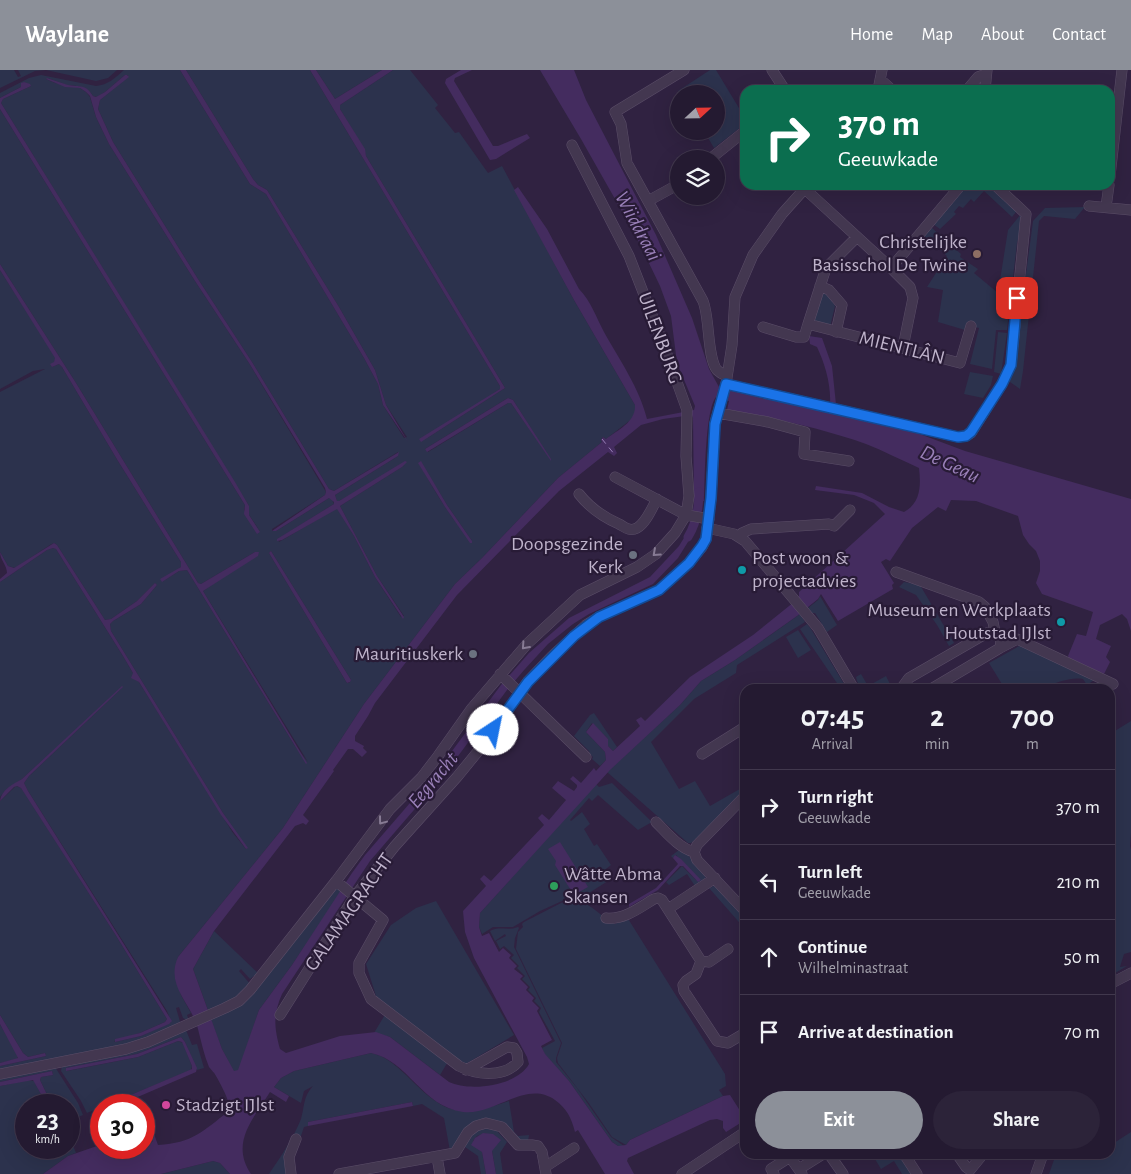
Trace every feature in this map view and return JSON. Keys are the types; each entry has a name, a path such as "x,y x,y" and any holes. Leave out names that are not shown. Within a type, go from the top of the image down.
{"street":[{"path":"684,70 615,112 622,124 628,163 707,309 715,366 726,383 958,437 966,436 971,432 1002,384 1011,365 1026,214 1001,190"},
{"path":"772,70 782,85"},
{"path":"1115,132 1122,70"},
{"path":"971,85 978,77 986,72"},
{"path":"985,85 986,72"},
{"path":"721,150 740,135"},
{"name":"UILENBURG","path":"572,145 629,256 664,346 687,413 686,456 689,516"},
{"path":"648,201 670,189"},
{"name":"GALAMAGRACHT","path":"280,1015 346,889 395,846 484,744 509,683 552,656 586,625 599,617 653,594 676,576 702,546 706,539 715,424 726,383 732,344 735,298 753,255 763,239 782,214 804,190"},
{"path":"810,190 910,288 912,298 903,347"},
{"path":"891,268 957,190"},
{"path":"1106,208 1108,190"},
{"path":"1089,206 1131,210"},
{"path":"763,327 796,337 804,337 826,268 857,237"},
{"name":"MIENTLÂN","path":"820,286 829,290 842,305 836,332"},
{"name":"MIENTLÂN","path":"808,324 960,363 971,326"},
{"path":"719,409 805,432 804,454 849,461"},
{"path":"615,477 689,516 740,537 818,628 851,684"},
{"path":"579,494 610,522 629,530 643,523 657,500"},
{"path":"740,537 742,533 750,529 829,524 834,526 850,510"},
{"path":"0,1074 136,1046 211,1015 239,1001 346,889 390,809 421,778 472,708 509,683 540,630 580,595 638,567 656,554 689,516"},
{"path":"896,572 980,602 994,622 995,632 1001,640 1000,648"},
{"path":"905,684 909,678 987,633 995,632"},
{"path":"939,684 1017,639 1113,684"},
{"path":"509,683 586,757"},
{"path":"702,754 740,730"},
{"path":"740,801 697,845 694,852 697,860 740,906"},
{"path":"656,822 687,850 694,852"},
{"path":"668,909 715,878"},
{"path":"346,889 383,920 359,963 359,973 371,999 388,1014 466,1070"},
{"path":"606,918 612,919 629,914 658,898 662,900 701,960 709,962 728,949"},
{"path":"701,960 696,974 683,985 684,991 718,1041 728,1043 740,1036"},
{"path":"1115,981 1131,973"},
{"path":"339,1174 437,1157 455,1152 472,1128 481,1124 491,1124 506,1131 518,1145 538,1146 542,1152 546,1171 574,1148"},
{"path":"685,1173 740,1135"},
{"path":"291,1174 289,1157 296,1138"},
{"path":"437,1157 440,1174"},
{"path":"774,1174 771,1169 787,1159"},
{"path":"791,1159 800,1172 817,1159"},
{"path":"832,1159 843,1174"},
{"path":"907,1159 917,1174"},
{"path":"961,1159 970,1170 979,1159"},
{"path":"1036,1174 1041,1159"}],"shaded area":[{"path":"0,70 14,70 18,77 21,76 18,70 46,70 35,71 0,88"},
{"path":"46,70 117,70 108,78 96,81"},
{"path":"124,70 180,70 250,184 266,194 364,358 378,384 383,405 404,438 407,437 386,405 375,370 339,307 267,190 258,185 253,179 186,70 310,70 500,386 500,389 421,442 505,388 366,156 364,149 340,109 340,105 393,70 410,70 438,105 435,108 455,133 459,132 488,173 502,166 574,300 635,405 635,412 633,418 606,439 603,437 602,442 558,478 455,584 364,704 283,828 178,957 175,976 181,995 191,1013 187,1015 189,1021 183,1018 179,1007 176,1008 181,1025 147,1040 0,1072 0,1066 46,1056 45,1053 28,1057 23,1053 0,1015 0,801 16,786 24,792 167,1019 165,1022 140,1033 114,1041 141,1036 171,1022 167,1011 24,783 29,776 123,687 0,797 0,582 47,550 56,549 123,656 133,673 134,679 139,682 233,833 247,848 223,813 111,631 110,624 113,621 141,604 157,585 155,583 137,601 111,619 105,620 54,543 15,568 8,566 0,552 0,392 45,369 33,371 0,389 0,270 56,358 52,367 59,364 62,367 181,562 181,567 162,582 179,571 187,570 295,746 308,762 203,591 259,552 255,552 201,584 198,583 76,383 0,264 0,109 245,505 244,510 260,531 249,515 249,506 1,103 3,99 31,86 24,82 21,87 0,98 0,93 29,78 41,75 96,86 108,83","holes":["125,75 128,75 100,100 98,109 113,142 252,362 329,489 334,491 398,452 398,456 335,495 337,501 339,501 405,465 340,506 377,576 404,616 401,617 375,577 337,508 279,542 278,539 334,504 332,499 329,498 276,531 272,531 272,529 325,495 326,492 249,363 109,144 96,117 90,97 80,88 55,83 46,79 82,87 97,97","508,398 513,400 551,460 511,403 508,403 428,452 425,449","421,462 472,541 450,513 419,463","271,551 351,680 349,683 347,683 269,553"]},
{"path":"316,70 382,70 335,99"},
{"path":"710,70 716,70 740,110 740,128 725,139 725,85 687,85"},
{"path":"709,140 724,140 714,148"},
{"path":"963,190 995,190 1016,209 1012,217 984,191 974,202 971,199 963,208 959,206 954,212 956,214 940,229 933,224"},
{"path":"1085,207 1075,219 1044,216 1039,221 1020,389 1007,380 1014,365 1033,221 1045,208"},
{"path":"1021,214 1024,218 1017,243 1007,330 996,330 992,369 970,364 979,328 967,325 965,330 938,322 943,290 927,287 947,256 924,236 932,228 961,254 960,257 978,269 974,273 998,293 1008,230"},
{"path":"823,291 827,293 835,306 830,327 811,320"},
{"path":"998,332 1007,333 1001,374 994,372"},
{"path":"970,372 993,376 991,385 983,398 964,394"},
{"path":"904,582 920,585 954,643 949,646 916,595 899,587"},
{"path":"820,596 837,625 827,632 815,613 812,613 808,608"},
{"path":"800,614 805,622 737,665 736,673 694,699 651,742 679,789 695,781 710,806 740,789 740,797 696,839 688,843 607,772 680,705 701,681 735,660"},
{"path":"807,624 811,629 844,684 838,684 800,629"},
{"path":"798,630 811,650 798,658 786,637"},
{"path":"1021,645 1094,680 1088,684 1083,679 1074,679 1051,684 1002,684 989,663"},
{"path":"861,674 867,684 858,684 856,677"},
{"path":"886,676 890,684 872,684"},
{"path":"594,713 617,747 613,751 608,746 608,739 592,723 586,732 605,752 606,760 600,766 592,759 593,757 589,751 574,736 590,715"},
{"path":"1131,721 1131,952 1124,954 1120,967 1127,966 1115,973 1115,731"},
{"name":"Wâtte Abma Skansen","path":"612,783 652,822 638,830 598,795 592,801 589,798 570,820 582,812 590,824 584,829 594,846 597,844 611,865 606,869 611,879 589,893 586,902 578,900 562,901 513,927 493,927 482,934 479,927 480,913 596,784 599,787"},
{"path":"682,850 704,870 706,874 705,880 695,886 687,874 669,885 666,882 682,866 698,882 676,855 673,858 671,856"},
{"path":"716,885 740,911 740,923 709,888"},
{"path":"339,888 342,890 292,965 259,1010 239,1070 234,1072 222,1049 210,1018 225,1012 333,889"},
{"path":"436,901 514,1035 464,1065 395,1015 376,996 366,964 391,925 416,908"},
{"path":"578,901 589,906 615,924 627,917 725,1074 726,1086 719,1090 723,1096 630,1140 626,1145 612,1137 558,1063 557,1058 562,1043 516,949 518,932 523,927 522,924 524,922 563,902"},
{"path":"518,927 514,947 561,1043 556,1062 577,1088 611,1137 624,1146 618,1146 612,1142 569,1081 545,1055 542,1048 555,1041 539,1012 541,1008 534,1001 536,998 528,990 530,987 522,979 525,976 517,968 519,966 511,958 514,955 504,946 500,949 496,941 506,936 505,934 495,941 490,931"},
{"path":"214,931 260,975 256,979 254,976 250,979 241,969 239,971 251,985 238,995 238,998 209,1013 193,969"},
{"path":"386,1013 449,1060 440,1075 390,1037 374,1033"},
{"path":"0,1024 18,1056 17,1059 0,1063"},
{"path":"186,1030 192,1045 197,1044 204,1068 197,1070 181,1037 137,1054 66,1068 67,1071 138,1057 178,1041 183,1043 192,1066 191,1070 133,1094 90,1094 90,1112 87,1113 80,1100 80,1094 76,1094 61,1071 62,1066"},
{"path":"371,1053 390,1061 431,1098 453,1109 464,1111 476,1110 509,1101 514,1132 518,1136 529,1135 528,1141 519,1142 492,1120 450,1151 444,1118 422,1104 413,1106 412,1102 308,1122 308,1126 304,1127 288,1174 269,1174 294,1134 301,1119 306,1098 313,1086 304,1091 301,1103 274,1087 281,1078 294,1071"},
{"path":"55,1067 72,1094 47,1094 40,1080 41,1077 53,1075 52,1071 0,1082 0,1076"},
{"path":"28,1080 34,1081 41,1094 15,1094 15,1159 64,1159 43,1174 0,1174 0,1086"},
{"path":"480,1130 497,1131 507,1142 500,1153 503,1174 496,1174 492,1151 486,1133 477,1136 473,1141 482,1152 486,1174 481,1174 478,1156 465,1147 474,1134"},
{"path":"1131,1132 1131,1174 1049,1174 1054,1159 1115,1159 1115,1142"},
{"path":"875,1159 903,1159 913,1174 902,1174 894,1161 881,1169"},
{"path":"213,1161 220,1163 230,1174 161,1174"}],"water":[{"path":"180,70 186,70 253,179 258,185 267,190 339,307 375,370 386,405 408,442 383,405 378,384 364,358 266,194 250,184"},
{"path":"310,70 316,70 335,99 382,70 393,70 340,105 340,109 365,149 366,156 505,388 421,442 419,439 500,389 500,386"},
{"path":"461,70 472,70 455,78 454,81 493,146 498,146 527,134 530,138 496,159 490,160 445,83 446,79"},
{"path":"540,70 574,70 586,100 656,235 692,318 709,369 719,387 731,390 732,387 761,398 829,412 830,396 826,370 817,347 810,344 809,336 822,338 832,366 837,414 917,433 965,451 1131,499 1131,631 1127,619 1122,614 1100,625 1096,639 1111,646 1106,657 1110,662 1104,674 1069,658 1068,656 1077,634 1086,636 1093,612 1042,594 1036,583 1040,571 1040,561 1036,551 1023,535 1018,516 976,501 951,500 946,511 938,507 912,528 890,561 886,559 881,562 894,583 892,585 893,589 838,621 821,594 818,599 797,616 735,660 701,681 680,705 610,770 480,913 479,927 482,936 489,933 499,952 503,948 511,955 509,958 517,966 514,969 523,976 520,979 528,987 526,990 534,998 532,1001 539,1008 537,1011 552,1040 541,1046 545,1054 569,1081 612,1142 618,1146 626,1145 630,1140 723,1096 730,1095 740,1111 740,1123 726,1132 723,1128 723,1121 717,1119 710,1120 628,1158 627,1161 634,1174 605,1174 578,1130 575,1132 568,1114 555,1100 544,1095 533,1094 521,1096 475,1112 463,1112 449,1108 436,1101 396,1065 371,1053 294,1071 281,1078 274,1087 289,1096 286,1102 270,1092 246,1132 243,1152 245,1163 251,1174 230,1174 220,1163 213,1161 161,1174 43,1174 64,1159 80,1159 80,1152 90,1148 90,1159 155,1159 155,1137 158,1145 189,1139 229,1111 229,1104 225,1094 207,1062 195,1020 177,986 175,967 178,957 283,828 364,704 455,584 558,478 602,442 603,437 606,439 616,432 633,416 635,405 574,300 514,190 518,187 547,229 628,374 644,407 647,419 694,410 695,406 677,363 671,316 660,286 636,236","holes":["716,397 729,401 727,410 815,428 866,444 919,468 920,481 917,499 904,512 889,507 862,493 816,486 815,490 854,495 874,503 885,514 799,592 799,598 753,635 690,677 645,721 641,717 636,720 640,726 613,751 608,746 608,739 593,723 586,732 605,752 606,760 596,771 594,768 581,783 573,776 570,779 577,785 574,791 558,781 552,788 566,800 549,820 542,814 538,818 544,825 491,881 484,875 480,879 486,886 463,911 465,932 474,958 529,1064 514,1078 504,1082 480,1086 458,1085 449,1082 390,1037 376,1032 340,1036 286,1053 280,1049 275,1021 277,1008 282,994 370,861 444,775 507,690 548,644 573,624 589,614 653,584 678,558 696,529 689,526 679,546 650,577 569,618 529,653 501,685 435,774 365,855 352,873 292,965 259,1010 238,1070 234,1071 222,1049 193,969 214,931 295,826 303,823 306,825 309,821 303,815 348,749 353,749 362,757 367,752 363,748 364,746 355,741 355,736 375,703 457,595 559,491 608,452 614,456 617,453 614,447 641,425 663,419 692,415 695,502 704,501 706,446 712,404"]},
{"path":"125,75 129,77 100,100 98,109 113,142 252,362 329,489 334,491 399,452 398,456 335,495 337,501 405,461 407,462 340,506 377,576 404,617 403,619 375,577 354,536 337,509 277,541 277,539 334,504 334,502 329,498 276,531 272,531 325,495 325,488 249,363 109,144 96,117 90,96 80,88 65,87 46,79 82,87 96,97"},
{"path":"24,82 31,86 3,99 1,103 235,482 249,506 249,515 260,532 257,534 244,514 245,505 0,109 0,98 21,87 21,83"},
{"path":"0,264 76,383 198,583 201,584 255,552 259,552 258,556 203,591 306,764 187,570 179,571 162,582 160,579 181,567 181,562 62,367 59,364 52,367 50,364 54,362 55,358 0,270"},
{"path":"508,398 513,400 551,461 511,403 508,403 427,452 425,449"},
{"path":"421,461 472,543 470,543 445,507 418,463"},
{"path":"54,543 105,620 111,619 137,601 155,583 157,585 141,604 110,624 111,631 223,813 248,848 246,849 221,815 139,682 131,678 133,673 56,549 47,550 0,582 0,579 7,573 0,552 8,566 14,568"},
{"path":"271,551 351,680 350,682 347,683 269,553"},
{"path":"122,686 24,783 172,1021 141,1036 115,1042 115,1039 140,1033 165,1022 167,1019 21,788 14,787 0,801 5,791 11,785 22,779"},
{"path":"560,842 588,887 577,893 572,892 555,865 556,861 548,849"},
{"path":"675,855 701,880 698,882 683,866 680,866 658,890 629,907 629,904 656,888 678,864 673,858"},
{"path":"0,1015 23,1053 28,1057 45,1053 46,1056 0,1066 0,1063 18,1058 0,1024"},
{"path":"181,1037 197,1068 196,1072 145,1094 133,1094 192,1069 182,1042 178,1041 138,1057 66,1071 66,1068 137,1054"},
{"path":"52,1071 53,1075 41,1077 40,1080 47,1094 41,1094 33,1080 0,1086 0,1082"},
{"path":"412,1102 413,1106 308,1126 308,1122"},
{"path":"483,1133 493,1134 501,1140 492,1151 496,1174 486,1174 482,1152 471,1145 475,1138"}],"waterway":[{"name":"Eegracht","path":"688,537 696,515 699,492"}],"ferry route":[{"path":"602,439 615,455"}],"place":[{"name":"Christelijke Basisschol De Twine","path":"977,254"},
{"name":"Doopsgezinde Kerk","path":"633,555"},
{"name":"Post woon & projectadvies","path":"742,570"},
{"name":"Museum en Werkplaats Houtstad IJlst","path":"1061,622"},
{"name":"Mauritiuskerk","path":"473,654"},
{"name":"Wâtte Abma Skansen","path":"554,886"},
{"name":"Stadzigt IJlst","path":"166,1105"}],"route":[{"path":"493,730 519,692 552,656 586,625 599,617 659,590 689,563 702,546 706,539 711,498 715,424 726,384 958,437 966,436 971,432 1002,384 1011,365 1017,298"}],"water label":[{"name":"Wiiddraai","path":"638,226"},
{"name":"De Geau","path":"950,464"}]}
